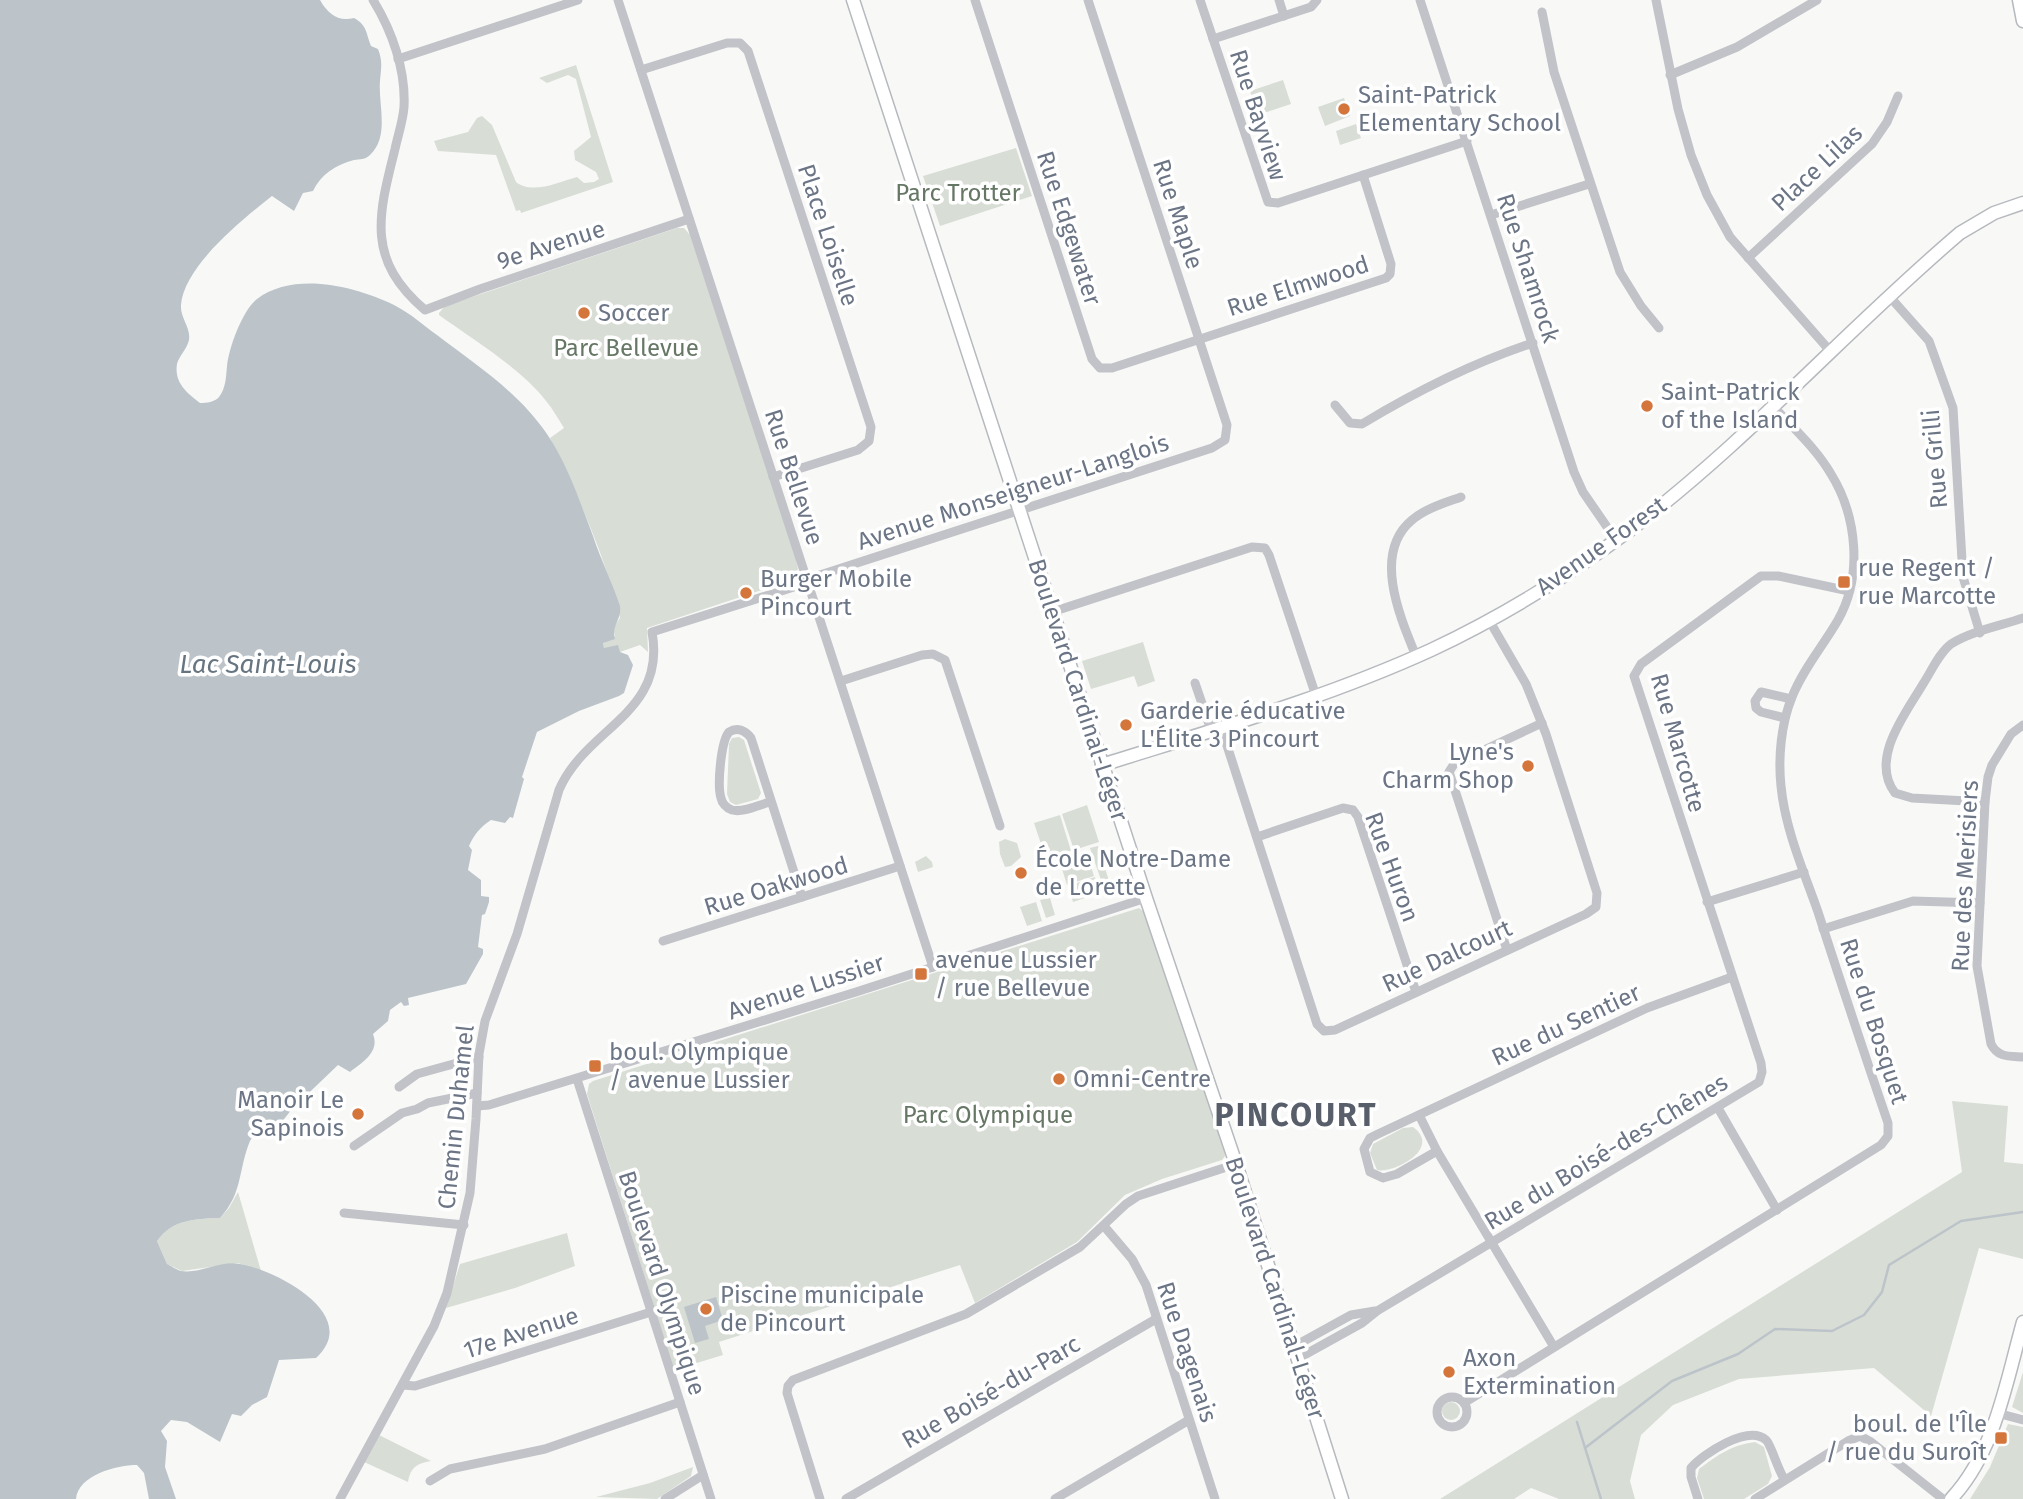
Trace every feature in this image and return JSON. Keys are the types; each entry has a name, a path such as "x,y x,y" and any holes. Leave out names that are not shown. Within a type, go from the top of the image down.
{"street":[{"path":"373,0 388,26 398,59 578,0"},
{"name":"Rue Bellevue","path":"618,0 933,967"},
{"name":"Boulevard Cardinal-Léger","path":"853,0 1102,765 1236,1164 1342,1499"},
{"name":"Rue Edgewater","path":"975,0 1095,364 1100,368 1112,368 1198,339"},
{"name":"Rue Maple","path":"1088,0 1227,425 1225,440"},
{"name":"Rue Bayview","path":"1200,0 1268,202 1278,203 1467,141"},
{"path":"1279,0 1284,16"},
{"path":"1213,39 1311,7 1317,0"},
{"name":"Rue Shamrock","path":"1420,0 1576,478 1616,540"},
{"path":"1657,0 1670,75 1691,155 1707,195 1730,237 1831,352"},
{"path":"1670,75 1737,47 1817,0"},
{"path":"2019,0 2023,21"},
{"path":"1542,12 1554,72 1620,272 1641,306 1659,328"},
{"name":"Place Loiselle","path":"641,70 727,43 740,43 748,51 871,427 869,441 858,450 773,477"},
{"name":"9e Avenue","path":"398,59 404,103 383,207 382,244 394,276 425,310 689,219"},
{"name":"Place Lilas","path":"1748,258 1872,144 1887,122 1898,96"},
{"name":"Rue Elmwood","path":"1198,339 1381,280 1390,274 1391,264 1363,175"},
{"path":"1491,215 1590,184"},
{"name":"Avenue Forest","path":"1102,765 1316,696 1416,656 1489,620 1563,577 1676,493 1967,228 1994,213 2023,203"},
{"name":"Rue Grilli","path":"1890,297 1929,341 1953,408 1963,577 1980,633"},
{"path":"1335,405 1350,423 1362,424 1432,383 1533,343"},
{"name":"Rue du Bosquet","path":"1464,1403 1881,1145 1889,1132 1804,872 1781,786 1780,762 1785,718 1806,669 1839,618 1853,573 1853,542 1844,498 1826,465 1773,406"},
{"name":"Avenue Monseigneur-Langlois","path":"652,632 1212,448 1225,440"},
{"path":"1416,656 1396,599 1392,570 1394,546 1404,528 1418,516 1461,497"},
{"path":"1052,612 1252,547 1265,548 1316,696"},
{"name":"Rue Marcotte","path":"1731,977 1636,684 1635,672 1641,664 1761,576 1778,576 1849,592"},
{"path":"1985,802 1902,797 1891,788 1887,764 1894,734 1943,653 1954,643 2023,618"},
{"name":"Rue Dalcourt","path":"1195,683 1216,729 1257,837 1320,1028 1335,1030 1593,911 1598,902 1542,723 1526,684 1489,620"},
{"name":"Chemin Duhamel","path":"340,1499 403,1385 445,1301 464,1224 472,1171 479,1057 487,1012 517,934 559,790 569,769 585,750 624,717 639,700 649,678 654,656 652,632"},
{"path":"841,681 928,654 938,655 944,660 1000,826"},
{"path":"1785,718 1761,712 1756,708 1755,701 1761,692 1791,699"},
{"path":"1507,950 1449,772 1454,764 1542,723"},
{"name":"Rue des Merisiers","path":"2023,725 2011,734 1992,765 1988,777 1977,966 1992,1044 1998,1054 2023,1057"},
{"path":"770,802 734,810 729,809 722,801 722,744 729,732 744,731 751,738 802,897"},
{"name":"Rue Huron","path":"1257,837 1343,808 1353,810 1358,817 1416,992"},
{"name":"Rue Oakwood","path":"663,941 900,866"},
{"path":"1707,902 1804,872"},
{"name":"Avenue Lussier","path":"477,1106 489,1105 577,1079 1146,898"},
{"path":"1823,929 1913,901 1980,902"},
{"name":"Rue du Boisé-des-Chênes","path":"1295,1353 1351,1315 1377,1311 1759,1082 1762,1072 1731,977"},
{"name":"Rue du Sentier","path":"1437,1151 1390,1177 1382,1178 1370,1172 1364,1156 1366,1143 1378,1134 1647,1008 1731,977"},
{"path":"399,1087 417,1074 479,1057"},
{"name":"Boulevard Olympique","path":"577,1079 711,1499"},
{"path":"355,1146 402,1113 417,1109 428,1102 477,1093"},
{"path":"1718,1108 1777,1210"},
{"path":"1419,1115 1437,1151 1554,1346"},
{"path":"820,1499 787,1393 793,1380 967,1314 1063,1259 1138,1196 1236,1164"},
{"path":"344,1213 464,1224"},
{"name":"Rue Dagenais","path":"1104,1226 1139,1271 1146,1285 1215,1499"},
{"name":"17e Avenue","path":"403,1385 415,1386 651,1312"},
{"name":"Rue Boisé-du-Parc","path":"846,1499 1156,1319"},
{"path":"1951,1499 1974,1468 1987,1441 2023,1322"},
{"path":"430,1481 450,1469 545,1450 680,1402"},
{"path":"1997,1413 2023,1420"},
{"path":"1055,1499 1189,1420"},
{"path":"1755,1499 1848,1440 1860,1436 1943,1499"},
{"path":"1698,1499 1690,1477 1691,1468 1721,1445 1740,1438 1765,1438 1774,1462 1785,1480"},
{"path":"665,1499 703,1475"}],"green space":[{"path":"576,65 613,182 521,213 520,210 516,211 496,155 438,151 434,141 468,132 477,118 482,116 492,125 516,182 522,186 546,186 577,177 584,183 599,179 596,172 575,160 574,151 591,137 576,79 568,75 547,83 539,78"},
{"path":"1283,80 1291,104 1258,115 1250,91"},
{"path":"1344,98 1350,116 1325,126 1318,107"},
{"path":"1356,124 1361,138 1340,145 1336,131"},
{"name":"Parc Trotter","path":"1016,148 1032,196 940,226 923,176"},
{"name":"Parc Bellevue","path":"677,228 684,228 690,235 798,569 792,580 647,628 648,652 640,645 620,652 604,649 603,643 615,636 613,628 620,618 599,549 550,438 564,428 549,404 524,377 439,313 445,306"},
{"path":"1143,642 1155,681 1138,687 1134,676 1091,689 1082,661"},
{"path":"739,737 744,740 761,793 758,799 736,805 730,802 727,794 729,744 732,738"},
{"path":"1087,805 1099,842 1074,850 1062,814"},
{"path":"1060,815 1071,851 1046,859 1034,823"},
{"path":"1005,839 1017,843 1021,857 1011,866 1005,867 999,842"},
{"path":"1098,846 1109,881 1102,883 1090,848"},
{"path":"926,856 933,867 918,872 915,862"},
{"path":"1089,860 1094,876 1067,885 1062,869"},
{"path":"1095,877 1100,893 1073,902 1068,886"},
{"path":"1050,898 1055,915 1046,918 1040,900"},
{"path":"1036,902 1042,921 1027,926 1020,907"},
{"name":"Parc Olympique","path":"1139,908 1147,914 1224,1149 1225,1156 1222,1160 1162,1179 1125,1195 1077,1242 975,1303 960,1265 719,1342 723,1355 674,1370 587,1094 589,1084"},
{"path":"1952,1101 2008,1106 2004,1162 2023,1164 2023,1259 1979,1248 1931,1416 1874,1368 1739,1379 1673,1405 1641,1435 1630,1481 1635,1499 1559,1499 1531,1488 1514,1499 1440,1499 1962,1172"},
{"path":"1413,1127 1421,1135 1422,1144 1419,1151 1403,1164 1377,1170 1370,1153 1373,1144 1403,1128"},
{"path":"238,1192 261,1271 238,1263 182,1271 167,1264 157,1241 163,1234 177,1224 220,1218"},
{"path":"567,1233 575,1266 515,1288 446,1308 460,1264"},
{"path":"2023,1372 2023,1413 2012,1407"},
{"path":"1451,1402 1457,1405 1460,1411 1457,1417 1451,1420 1445,1417 1442,1411 1445,1405"},
{"path":"2008,1424 2023,1427 2023,1499 1970,1499 1990,1467"},
{"path":"379,1435 431,1461 415,1467 408,1482 364,1462"},
{"path":"1755,1442 1764,1447 1772,1476 1768,1484 1744,1499 1704,1499 1697,1478 1699,1469 1732,1448"},
{"path":"693,1467 691,1476 657,1499 596,1497 650,1483"}],"water":[{"name":"Lac Saint-Louis","path":"0,0 320,0 334,16 354,18 361,24 371,46 378,49 381,61 382,120 380,139 376,147 366,158 347,162 330,171 313,191 303,193 294,211 272,196 231,230 203,259 192,275 181,305 189,335 188,343 177,364 180,382 200,403 219,397 224,386 230,350 241,321 257,299 272,290 289,285 325,284 361,292 406,312 496,380 523,405 547,434 573,484 620,606 620,615 614,630 615,639 603,643 604,648 618,645 620,652 628,655 633,665 624,693 537,732 522,777 524,779 513,818 510,817 505,823 491,820 471,842 468,870 481,880 481,896 489,897 489,902 485,914 482,915 478,947 483,949 483,954 466,984 408,998 409,1005 404,1006 401,1002 390,1010 388,1021 373,1034 374,1046 365,1060 350,1072 338,1065 281,1123 265,1125 253,1137 246,1152 233,1200 220,1218 177,1224 157,1241 167,1264 181,1271 196,1271 233,1263 274,1275 309,1297 322,1311 329,1326 328,1342 316,1358 279,1360 267,1397 252,1405 241,1416 232,1414 220,1442 187,1422 171,1420 161,1431 167,1441 165,1467 176,1499 149,1499 144,1473 137,1465 109,1469 91,1478 78,1491 76,1499 0,1499"},
{"path":"716,1297 723,1320 705,1326 709,1339 695,1343 684,1307"}],"waterway":[{"path":"1585,1448 1672,1381 1738,1354 1775,1329 1832,1331 1864,1315 1882,1292 1889,1265 1961,1221 2023,1212"},
{"path":"1577,1422 1601,1499"}],"place":[{"name":"Saint-Patrick Elementary School","path":"1344,109"},
{"name":"Soccer","path":"584,313"},
{"name":"Saint-Patrick of the Island","path":"1647,406"},
{"name":"rue Regent / rue Marcotte","path":"1844,582"},
{"name":"Burger Mobile Pincourt","path":"746,593"},
{"name":"Garderie éducative L'Élite 3 Pincourt","path":"1126,725"},
{"name":"Lyne's Charm Shop","path":"1528,766"},
{"name":"École Notre-Dame de Lorette","path":"1021,873"},
{"name":"avenue Lussier / rue Bellevue","path":"921,974"},
{"name":"boul. Olympique / avenue Lussier","path":"595,1066"},
{"name":"Omni-Centre","path":"1059,1079"},
{"name":"Manoir Le Sapinois","path":"358,1114"},
{"name":"Piscine municipale de Pincourt","path":"706,1309"},
{"name":"Axon Extermination","path":"1449,1372"},
{"name":"boul. de l'Île / rue du Suroît","path":"2001,1438"}],"district":[{"name":"PINCOURT","path":"1296,1115"}]}
